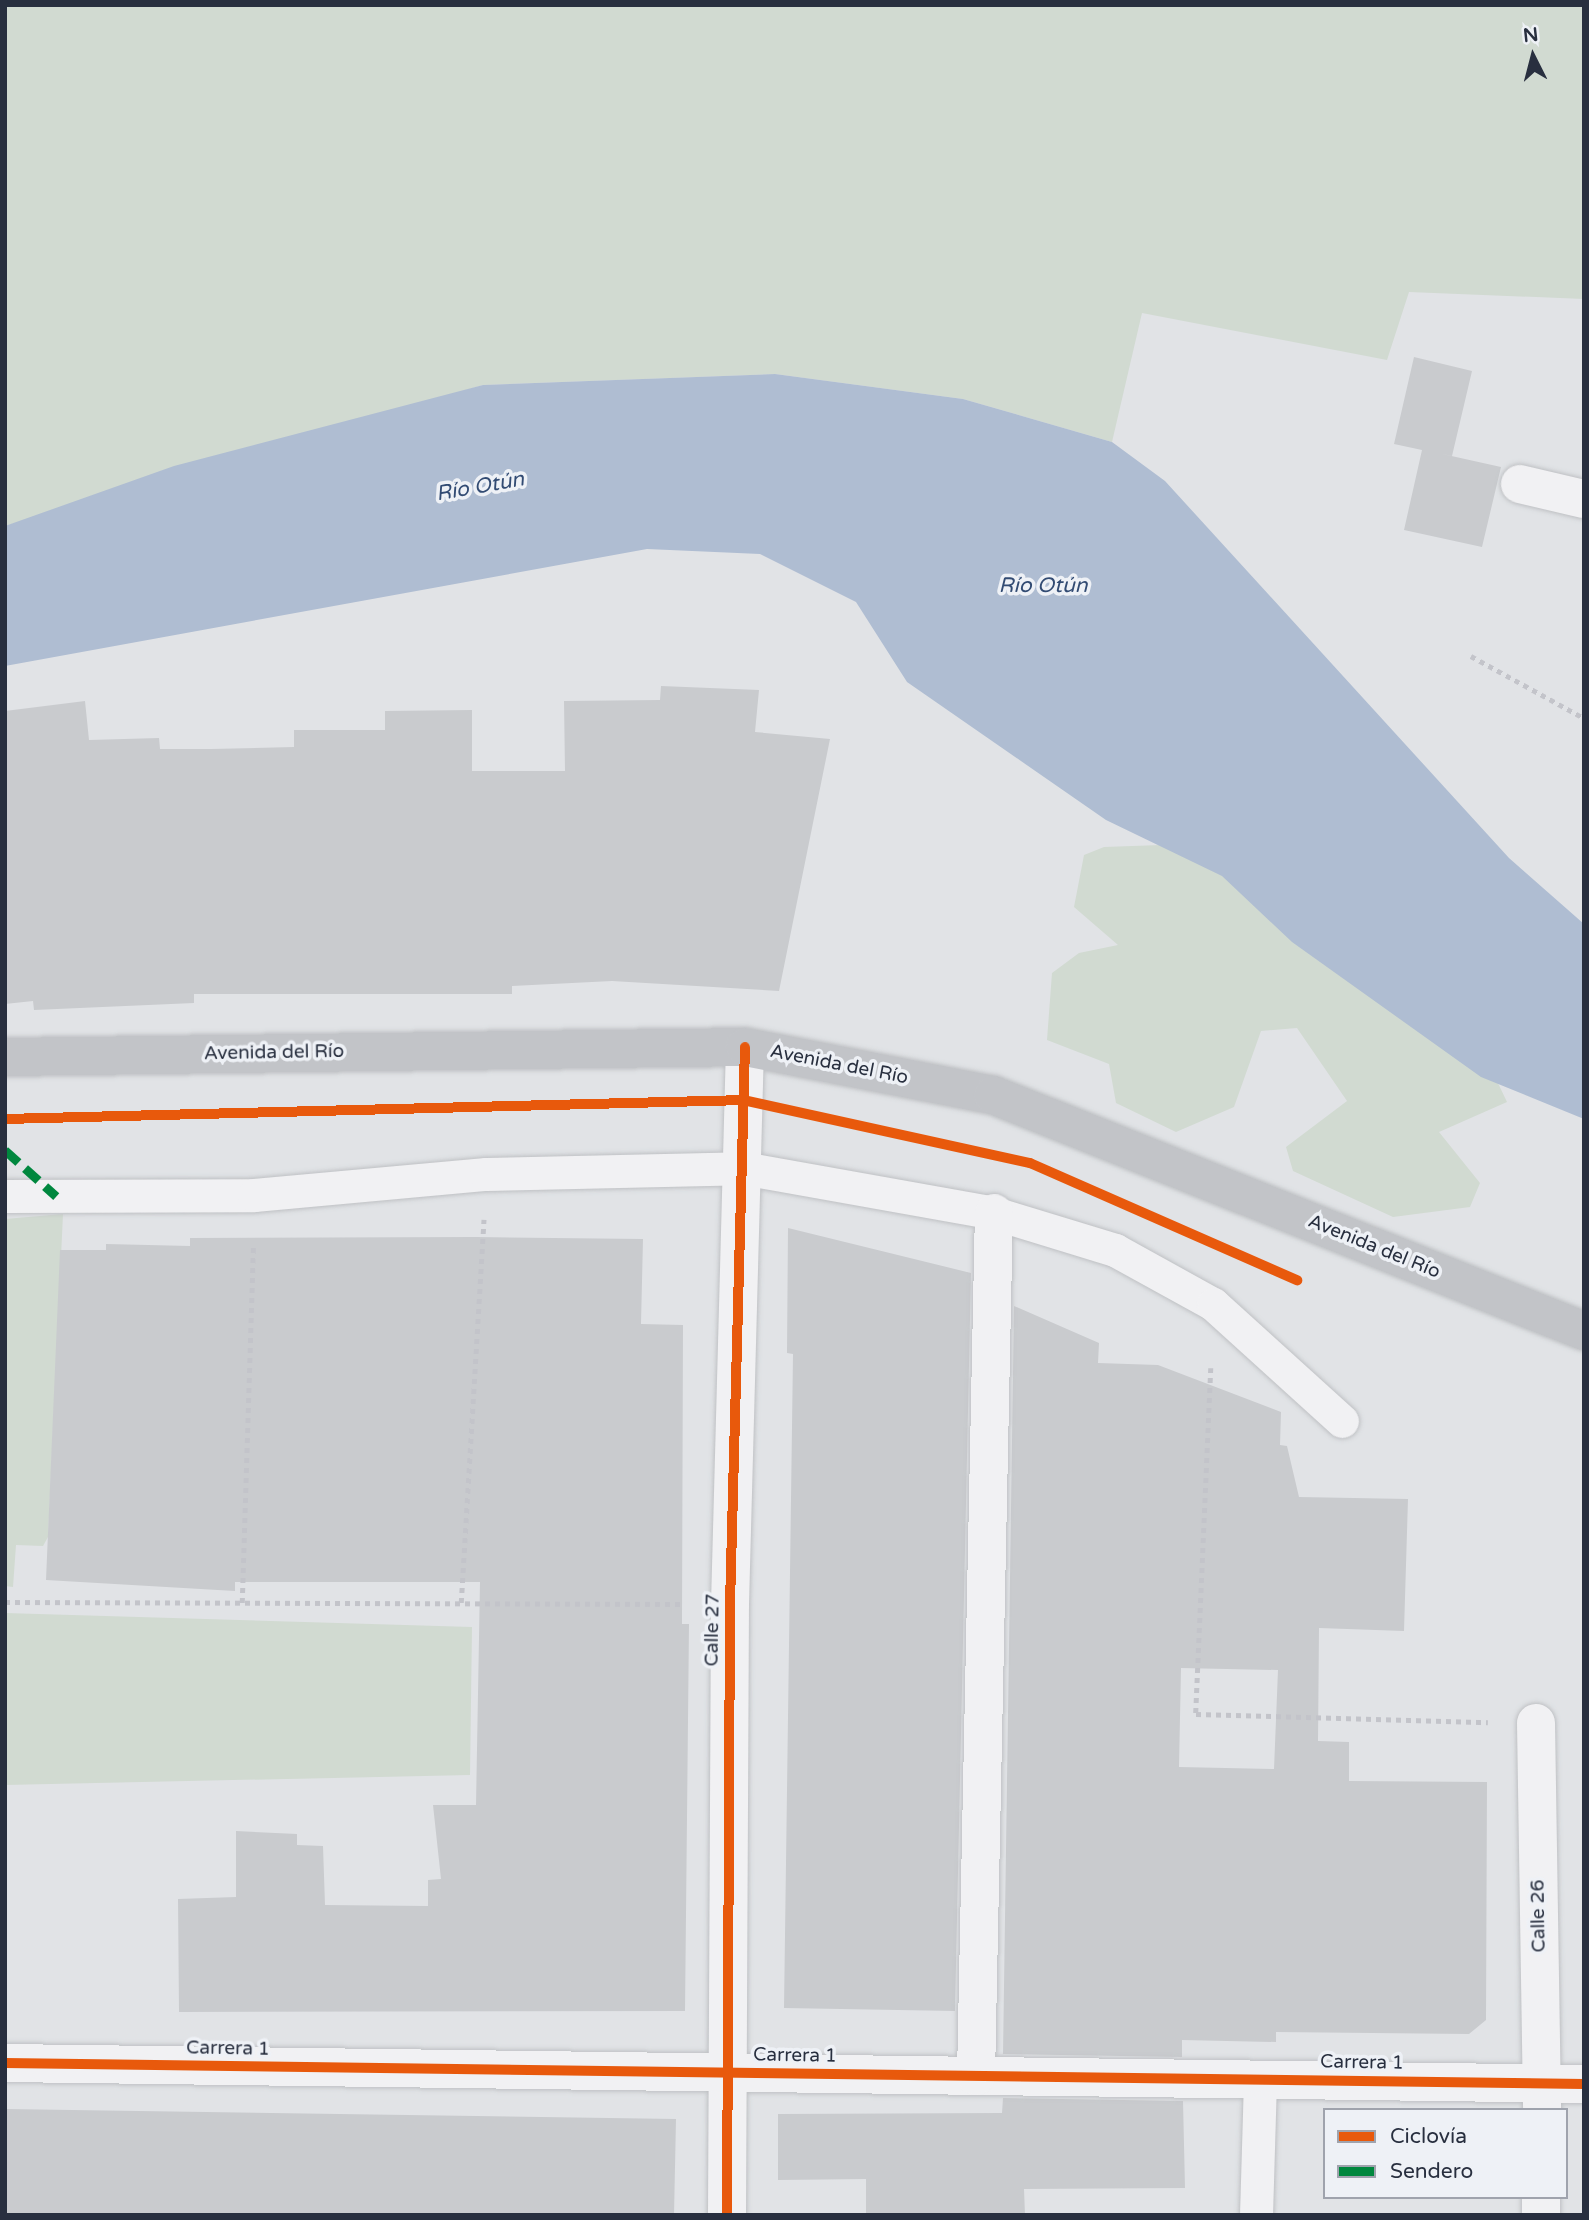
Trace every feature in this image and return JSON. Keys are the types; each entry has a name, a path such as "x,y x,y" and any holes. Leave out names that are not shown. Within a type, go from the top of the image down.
{"main road":[{"name":"Avenida del Río","path":"5,1057 744,1046 993,1095 1584,1331"}],"street":[{"path":"1520,484 1584,499"},
{"name":"Calle 27","path":"727,2215 730,1604 744,1046"},
{"path":"976,2076 994,1213"},
{"name":"Calle 26","path":"1536,1723 1542,2096"},
{"name":"Carrera 1","path":"5,2063 1260,2080 1542,2096 1584,2084"}],"lane":[{"path":"5,1196 254,1195 486,1174 742,1168 994,1213 1115,1250 1213,1304 1342,1421"},
{"path":"1256,2215 1260,2080"}],"path":[{"path":"1471,656 1584,718"},
{"path":"461,1603 486,1174"},
{"path":"243,1603 254,1195"},
{"path":"1213,1304 1196,1714 1536,1723"},
{"path":"5,1602 730,1604"}],"shaded area":[{"path":"5,5 1584,5 1584,299 1409,292 1387,360 1142,313 1112,442 963,399 775,374 483,385 5,526"},
{"path":"1189,844 1496,1079 1507,1102 1439,1132 1480,1183 1470,1207 1393,1217 1293,1171 1286,1147 1347,1101 1297,1028 1261,1031 1234,1107 1176,1132 1116,1103 1109,1064 1047,1040 1052,973 1079,953 1118,945 1074,907 1084,855 1104,847"},
{"path":"63,1214 48,1537 43,1546 16,1545 13,1587 5,1586 5,1219"},
{"path":"5,1613 472,1627 470,1775 5,1785"}],"water":[{"name":"Río Otún","path":"775,374 963,399 1112,442 1165,481 1509,858 1584,924 1584,1119 1481,1077 1292,942 1222,876 1106,820 907,682 856,602 760,554 647,549 5,666 5,526 174,466 483,385"}],"building":[{"path":"1414,357 1472,371 1452,456 1438,453 1501,467 1482,547 1404,530 1422,450 1394,444"},
{"path":"661,686 759,690 755,732 830,739 779,991 612,981 512,986 512,994 194,994 194,1003 34,1010 33,1001 5,1004 5,711 85,701 89,740 159,738 160,749 211,749 294,747 294,730 385,730 385,711 472,710 472,771 565,771 564,701 660,700"},
{"path":"788,1228 971,1273 955,2011 784,2008 793,1354 787,1353"},
{"path":"190,1238 643,1239 641,1324 683,1325 682,1624 689,1624 685,2011 179,2012 178,1899 236,1897 236,1831 297,1834 297,1845 323,1846 325,1905 428,1906 428,1880 441,1879 433,1805 476,1805 480,1582 235,1582 235,1591 46,1580 60,1250 106,1250 106,1244 190,1246"},
{"path":"1014,1306 1099,1343 1098,1363 1158,1365 1281,1412 1280,1445 1287,1446 1299,1497 1408,1499 1404,1631 1319,1628 1318,1741 1349,1742 1349,1781 1487,1782 1486,2020 1469,2034 1276,2032 1276,2042 1182,2040 1182,2057 1003,2054","holes":["1181,1668 1278,1670 1274,1769 1179,1767"]},
{"path":"1003,2098 1183,2101 1185,2188 1024,2189 1025,2215 866,2215 866,2179 778,2180 778,2114 1002,2113"},
{"path":"5,2109 676,2119 674,2215 5,2215"}],"marked path":[{"path":"5,1150 56,1196"}],"cycle path":[{"path":"727,2215 730,1604 745,1047"},
{"path":"5,1119 743,1100 1030,1163 1297,1280"},
{"path":"5,2063 1584,2084"}]}
